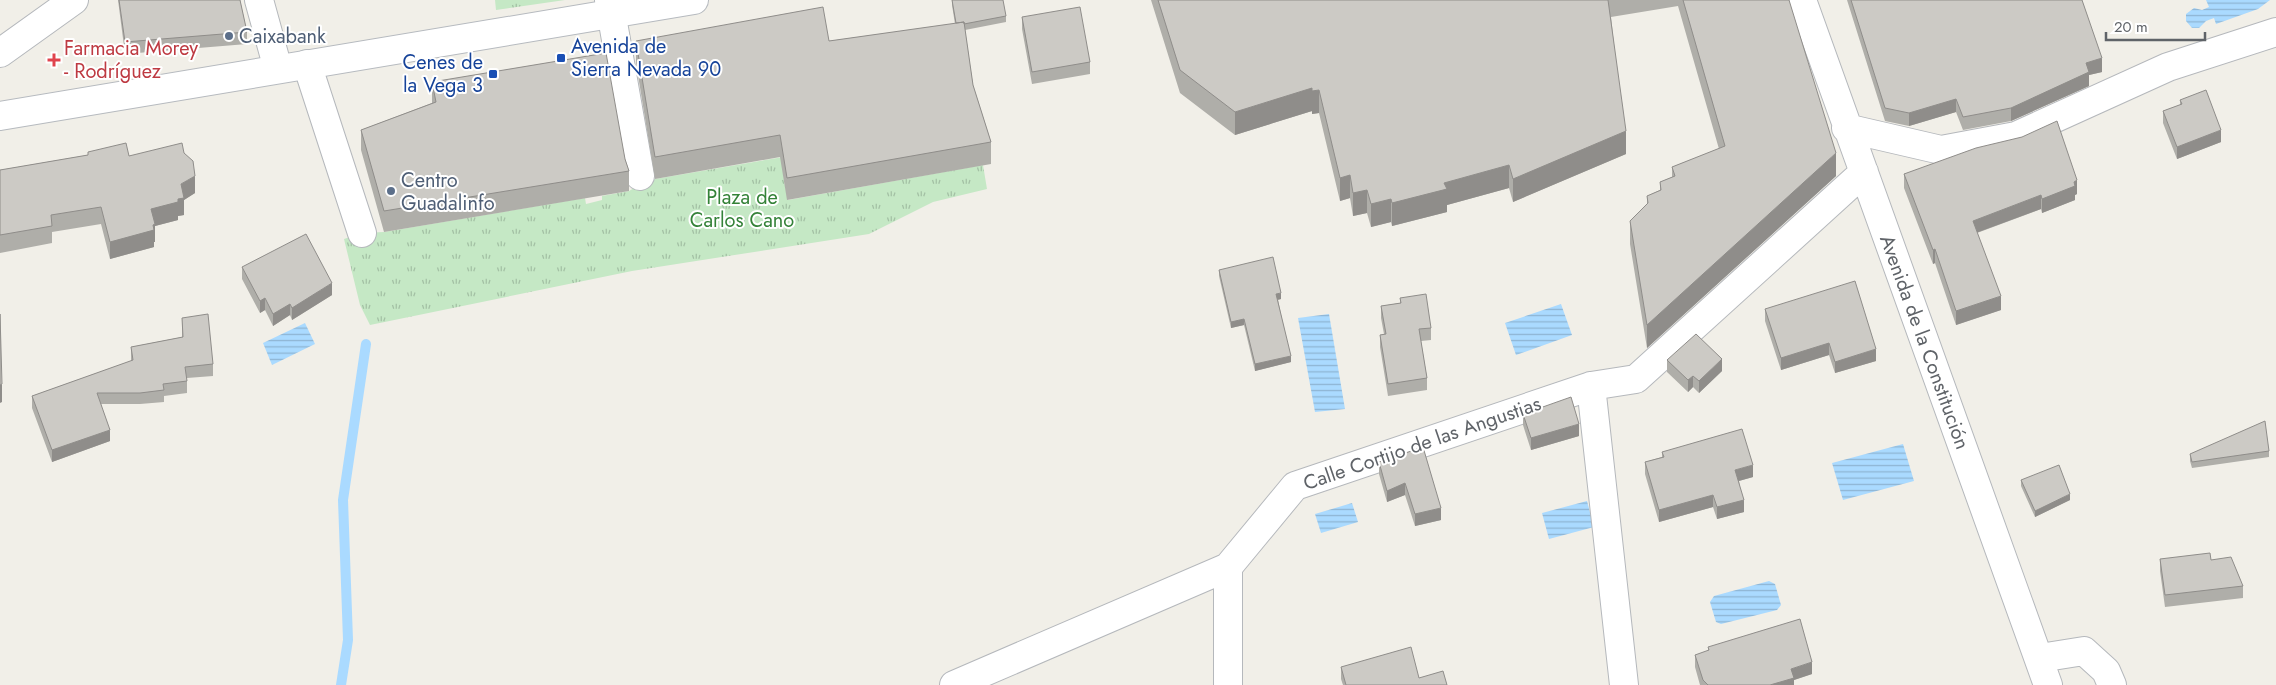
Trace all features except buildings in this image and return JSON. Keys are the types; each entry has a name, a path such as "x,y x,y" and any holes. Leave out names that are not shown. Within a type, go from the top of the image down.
{"street":[{"path":"0,53 74,0"},
{"path":"259,0 278,69"},
{"path":"0,116 307,64 610,7 694,0"},
{"name":"Avenida de la Constitución","path":"1802,0 1846,128 1864,172 2040,658 2048,685"},
{"path":"610,7 640,176"},
{"path":"1846,128 1941,150 2016,136 2168,68 2276,32"},
{"path":"307,64 362,233"},
{"name":"Calle Cortijo de las Angustias","path":"954,685 1228,566 1295,486 1590,386 1636,379 1864,172"},
{"path":"1590,386 1624,685"},
{"path":"1228,566 1228,685"},
{"path":"2040,658 2084,651 2106,671 2112,685"}],"green space":[{"path":"495,0 565,0 496,10"},
{"name":"Plaza de Carlos Cano","path":"783,157 784,181 788,200 983,165 987,189 933,202 869,234 632,271 370,325 360,305 344,239 362,233 384,232 585,198 586,204 602,200 602,196 629,191 655,179"}],"water":[{"path":"2206,0 2270,0 2258,9 2216,24 2214,18 2206,21 2199,28 2192,28 2186,21 2186,14 2194,8 2202,10 2209,7"},
{"path":"1561,304 1572,335 1516,355 1505,323"},
{"path":"1329,314 1345,409 1315,412 1298,318"},
{"path":"305,323 315,344 272,365 263,343"},
{"path":"1903,444 1914,481 1843,500 1832,463"},
{"path":"1587,501 1594,527 1549,539 1542,513"},
{"path":"1352,503 1358,522 1321,533 1315,514"},
{"path":"1769,581 1775,584 1781,605 1777,610 1721,624 1716,622 1710,602 1714,596"}],"waterway":[{"path":"341,685 348,640 343,500 366,344"}],"place":[{"name":"Caixabank","path":"229,36"},
{"name":"Avenida de Sierra Nevada 90","path":"561,58"},
{"name":"Farmacia Morey - Rodríguez","path":"54,60"},
{"name":"Cenes de la Vega 3","path":"493,74"},
{"name":"Centro Guadalinfo","path":"391,191"}]}
